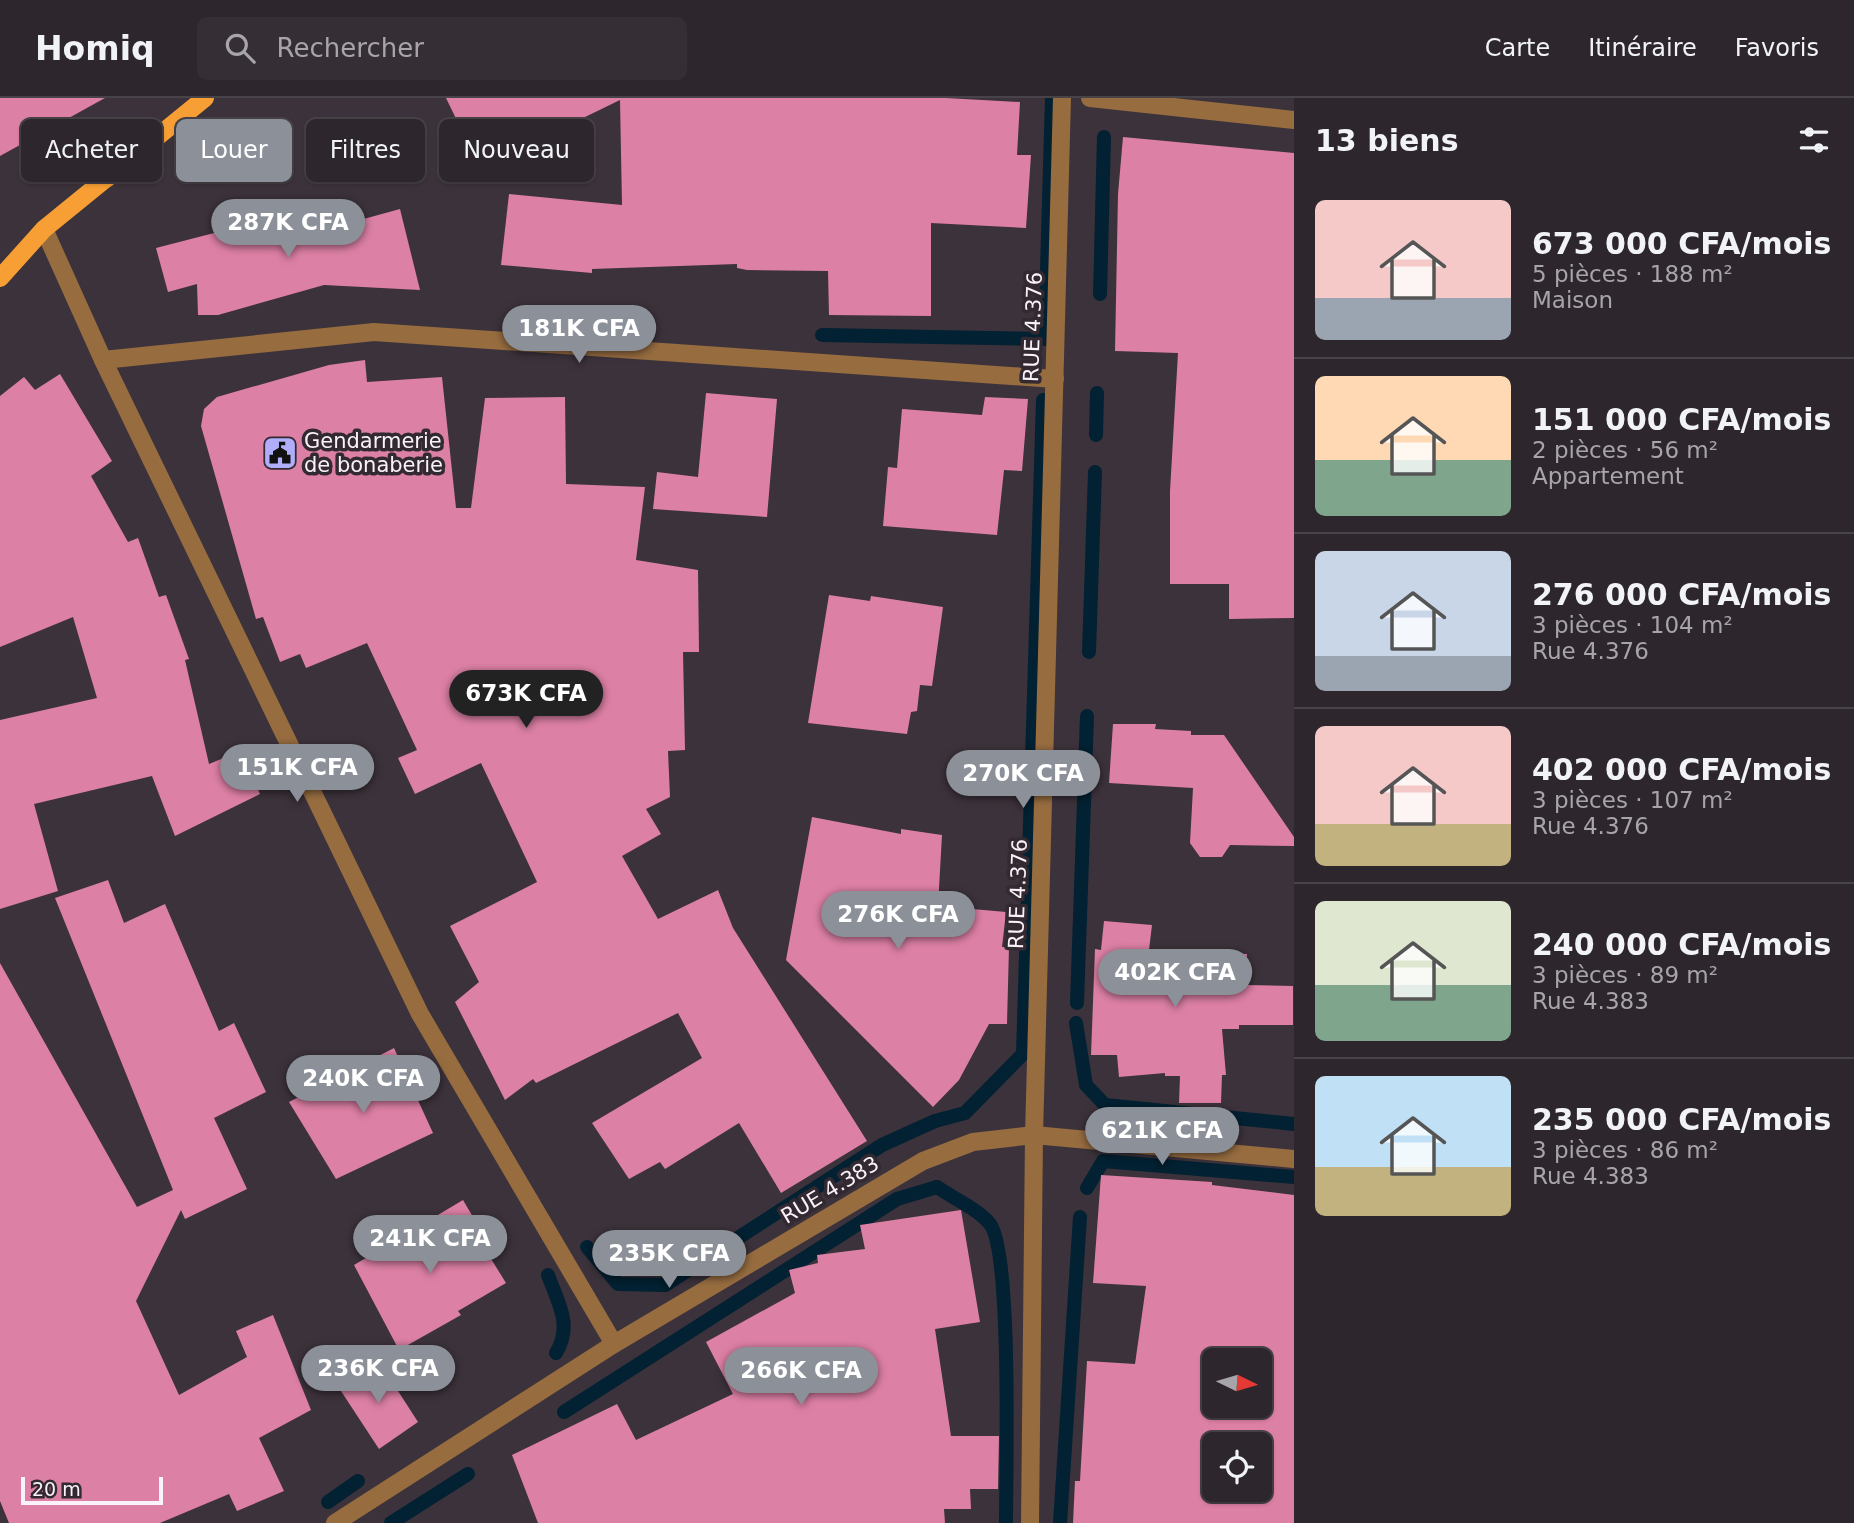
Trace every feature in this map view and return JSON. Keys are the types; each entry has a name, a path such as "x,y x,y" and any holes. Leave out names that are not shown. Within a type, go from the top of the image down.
{"main road":[{"path":"162,133 205,98"},
{"path":"0,278 44,229 102,182"}],"street":[{"name":"RUE 4.376","path":"1030,1523 1034,1135 1062,98"},
{"path":"1090,98 1294,120"},
{"path":"44,229 103,360 420,1014 614,1344"},
{"path":"103,360 374,332 1055,379"},
{"name":"RUE 4.383","path":"335,1523 614,1344 923,1161 973,1142 1034,1135 1294,1159"}],"building":[{"path":"0,98 105,98 67,119 21,119 21,144 0,156"},
{"path":"446,98 946,98 1020,102 1017,155 1031,155 1026,228 931,223 931,316 829,315 828,271 747,270 737,268 737,264 592,269 592,273 501,265 509,194 622,205 620,100 581,119 456,119"},
{"path":"1123,137 1294,153 1294,618 1229,619 1229,584 1170,584 1170,491 1178,353 1115,351 1118,194"},
{"path":"299,201 309,234 400,209 420,290 324,285 218,315 198,315 197,284 168,292 156,248 218,232 217,225"},
{"path":"365,360 367,382 442,377 456,508 471,508 485,398 565,397 566,484 645,487 636,560 698,570 699,652 683,652 685,750 668,751 670,797 646,809 661,834 622,856 658,919 718,890 733,928 867,1141 781,1193 739,1123 665,1169 660,1162 629,1179 592,1123 702,1058 678,1013 536,1083 533,1079 505,1100 455,1002 479,982 450,926 537,882 481,763 415,794 398,758 417,750 367,643 306,668 300,654 280,662 263,617 256,619 201,426 204,409 217,397 329,365"},
{"path":"60,374 112,461 91,476 128,542 138,538 159,597 166,595 189,659 185,660 209,764 231,755 233,760 243,756 260,794 175,836 152,776 34,804 58,891 0,909 0,720 97,698 73,617 0,647 0,396 24,377 35,390"},
{"path":"706,393 777,399 767,517 653,509 657,472 698,477"},
{"path":"985,397 1028,399 1022,471 1004,470 997,535 883,526 888,467 897,468 902,409 982,415"},
{"path":"829,595 870,601 871,596 943,607 932,686 920,685 917,711 911,712 907,734 808,723"},
{"path":"1113,724 1156,724 1155,729 1191,731 1191,735 1224,735 1294,837 1294,846 1230,845 1222,857 1200,857 1190,843 1193,788 1109,783"},
{"path":"812,817 901,834 901,829 942,835 938,906 1006,912 1002,947 1009,947 1007,1024 989,1024 959,1080 933,1107 786,960"},
{"path":"108,880 124,923 165,904 219,1031 234,1023 266,1092 214,1118 247,1189 185,1219 181,1210 136,1301 179,1395 247,1357 236,1331 273,1315 311,1410 259,1438 284,1491 237,1511 229,1494 160,1523 9,1523 0,1501 0,963 137,1207 173,1190 55,898"},
{"path":"1104,921 1152,925 1149,950 1247,954 1245,985 1293,986 1293,1025 1239,1025 1239,1029 1222,1029 1226,1075 1222,1075 1221,1103 1179,1103 1180,1076 1165,1076 1165,1073 1119,1077 1117,1055 1091,1055 1095,949 1101,950"},
{"path":"394,1048 433,1133 336,1179 289,1102"},
{"path":"1101,1175 1212,1182 1212,1185 1294,1195 1294,1523 1073,1523 1075,1481 1080,1481 1087,1361 1135,1364 1146,1286 1093,1283"},
{"path":"463,1200 493,1251 488,1254 506,1283 458,1311 461,1315 399,1350 354,1265"},
{"path":"961,1210 980,1322 935,1329 951,1436 999,1436 998,1489 970,1489 971,1509 944,1509 945,1523 538,1523 512,1455 617,1404 636,1440 733,1394 706,1342 795,1293 789,1270 818,1263 817,1255 865,1249 860,1225"},
{"path":"380,1363 418,1422 379,1449 337,1385"}],"waterway":[{"path":"822,335 1045,339 1052,98"},
{"path":"1100,294 1104,137"},
{"path":"1096,435 1097,393"},
{"path":"587,1247 618,1284 665,1285 882,1145 935,1121 965,1113 1023,1054 1043,400"},
{"path":"1089,652 1095,472"},
{"path":"1077,1003 1087,716"},
{"path":"1076,1023 1086,1085 1105,1105 1294,1124"},
{"path":"1087,1188 1103,1161 1294,1177"},
{"path":"564,1412 897,1199 937,1187 985,1219 990,1224 997,1243 1005,1318 1006,1523"},
{"path":"1060,1523 1080,1217"},
{"path":"548,1275 564,1323 561,1343 556,1353"},
{"path":"391,1523 468,1474"},
{"path":"328,1502 358,1481"}],"place":[{"name":"Gendarmerie de bonaberie","path":"280,453"}]}
